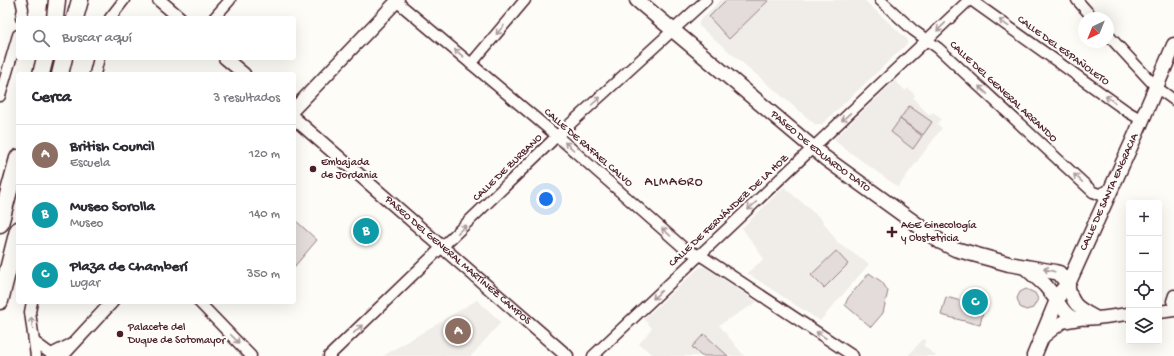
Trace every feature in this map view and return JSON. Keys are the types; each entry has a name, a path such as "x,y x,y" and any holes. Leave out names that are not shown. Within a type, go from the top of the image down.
{"highway":[{"path":"55,16 57,0"},
{"path":"76,16 80,0"},
{"path":"42,72 44,60"},
{"path":"60,72 64,60"},
{"path":"0,224 16,165"},
{"path":"0,301 16,238"}],"main road":[{"name":"PASEO DE EDUARDO DATO","path":"638,0 813,148 949,246 1025,267 1043,268 1059,273 1068,284"},
{"name":"CALLE DE SANTA ENGRACIA","path":"1034,356 1056,300 1068,284 1142,120 1174,44"},
{"path":"1025,267 1045,285 1056,300"}],"street":[{"path":"21,0 23,9 21,16"},
{"path":"112,16 124,0"},
{"path":"159,0 178,16"},
{"path":"216,16 230,0"},
{"path":"296,107 397,0"},
{"name":"CALLE DE RAFAEL CALVO","path":"397,0 557,136 685,249 699,256 853,356"},
{"path":"471,64 525,0"},
{"name":"CALLE DE ZURBANO","path":"329,356 443,248 557,136 706,0"},
{"name":"CALLE DEL GENERAL ARRANDO","path":"880,0 913,30 928,40 1093,192 1098,194 1111,190"},
{"name":"CALLE DE FERNÁNDEZ DE LA HOZ","path":"593,356 970,0"},
{"name":"CALLE DEL ESPAÑOLETO","path":"970,0 1128,112 1142,120"},
{"path":"1077,0 1088,12"},
{"path":"0,96 5,61 16,39"},
{"path":"1114,42 1156,87 1174,100"},
{"path":"96,72 99,60"},
{"path":"227,60 242,72"},
{"name":"PASEO DEL GENERAL MARTÍNEZ CAMPOS","path":"296,120 568,356"},
{"path":"1068,284 1070,294 1076,306 1095,317"},
{"path":"1174,294 1172,301 1174,304"},
{"path":"1056,300 1069,315 1080,319"},
{"path":"32,304 30,312 36,343 36,356"},
{"path":"62,356 110,304"},
{"path":"201,304 251,356"},
{"path":"1162,312 1174,310"},
{"name":"CALLE DE SANTA ENGRACIA","path":"1042,338 1062,322 1126,314"},
{"path":"36,343 51,354 74,343"}],"shaded area":[{"path":"721,0 864,0 907,39 907,44 821,125 816,125 699,26 699,21"},
{"path":"726,0 769,0 729,39 709,17"},
{"path":"895,81 906,91 908,88 915,95 913,98 929,115 933,112 941,119 937,124 942,128 898,187 836,142 835,138"},
{"path":"909,106 932,122 923,135 900,119"},
{"path":"900,119 922,136 913,149 891,132"},
{"path":"784,187 821,219 839,244 869,264 820,321 747,273 764,259 742,228"},
{"path":"296,221 317,240 296,265"},
{"path":"836,251 848,264 824,288 811,275"},
{"path":"700,267 705,267 757,302 719,325 744,356 655,356 639,344 652,328 644,319"},
{"path":"869,273 882,282 888,291 883,313 871,327 845,305 848,298"},
{"path":"1026,289 1035,293 1038,299 1033,308 1026,310 1020,307 1017,298 1020,292"},
{"path":"946,297 984,307 980,325 941,315"},
{"path":"477,300 501,322 471,356 383,356"},
{"path":"704,334 728,356 701,356 692,347"},
{"path":"923,339 926,341 923,345 936,356 908,356"}],"place":[{"name":"Embajada de Jordania","path":"313,169"},
{"name":"Museo Sorolla","path":"366,231"},
{"name":"AGE Ginecología y Obstetricia","path":"892,232"},
{"name":"Plaza de Chamberí","path":"975,302"},
{"name":"British Council","path":"458,331"},
{"name":"Palacete del Duque de Sotomayor","path":"120,334"}],"district":[{"name":"ALMAGRO","path":"674,182"}]}
